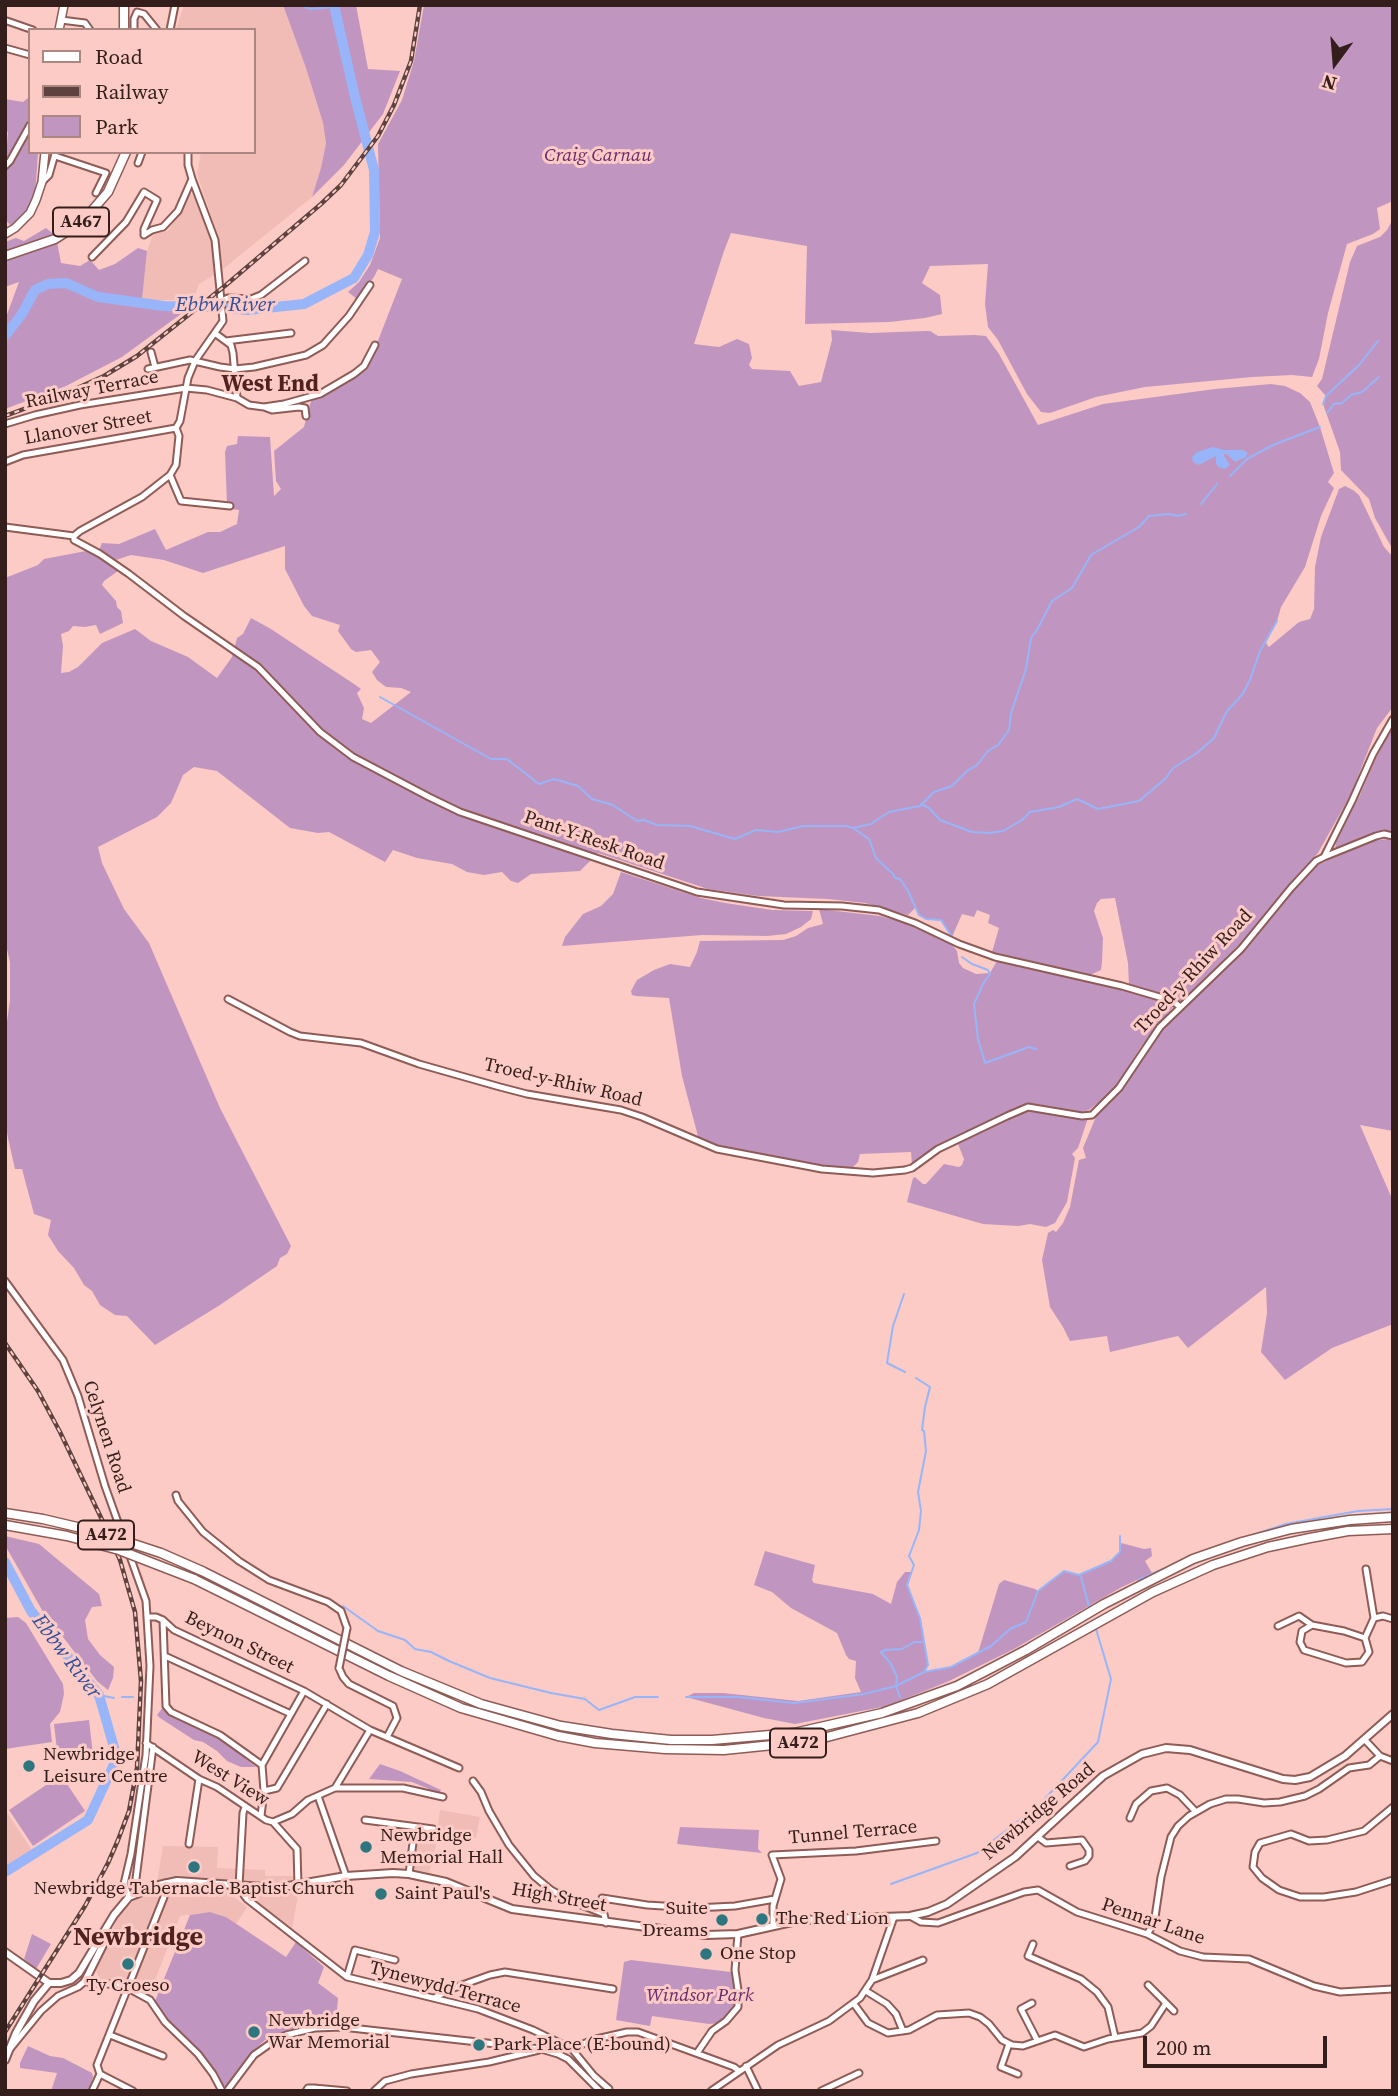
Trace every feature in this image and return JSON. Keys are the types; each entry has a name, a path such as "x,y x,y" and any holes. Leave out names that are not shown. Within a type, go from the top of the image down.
{"main road":[{"path":"59,28 64,5"},
{"path":"124,5 124,28"},
{"path":"5,234 30,213 42,182 45,154"},
{"name":"A467","path":"5,256 55,239 83,221 107,192 125,154"},
{"name":"A472","path":"5,1513 94,1531 161,1553 401,1671 481,1704 561,1726 671,1740 712,1740 794,1732 908,1705 989,1670 1104,1604 1194,1559 1242,1542 1292,1529 1393,1517"},
{"name":"A472","path":"5,1524 119,1550 194,1579 400,1682 461,1708 558,1737 595,1743 665,1749 724,1750 812,1741 918,1713 988,1684 1153,1592 1213,1565 1310,1538 1348,1531 1393,1529"}],"street":[{"path":"170,28 175,5"},
{"path":"134,28 137,12 144,14 155,28"},
{"path":"61,20 85,23 89,28"},
{"path":"7,21 28,28"},
{"path":"5,48 28,54"},
{"path":"5,166 28,129"},
{"path":"42,182 49,175 55,154 106,173 96,193"},
{"path":"138,163 141,154"},
{"path":"5,527 74,536 142,497 170,475 176,465 179,436 176,428 180,421 186,388 195,361 223,321 215,240 192,179 188,154"},
{"path":"92,257 126,222 144,192 157,200 144,235 163,227 177,211 192,179"},
{"path":"221,302 228,298 251,299 261,295 305,261"},
{"path":"148,369 190,359 235,369 254,368 306,355 323,345 349,316 370,285"},
{"path":"226,341 291,332"},
{"path":"216,334 231,345 237,398"},
{"path":"264,407 320,394 364,366 375,345"},
{"path":"151,352 155,368"},
{"name":"Railway Terrace","path":"5,424 80,405 186,388 207,390 237,398 249,405 264,407"},
{"path":"264,407 272,410 305,408 306,416"},
{"name":"Llanover Street","path":"5,462 23,455 176,428"},
{"path":"170,475 181,501 230,506"},
{"name":"Pant-Y-Resk Road","path":"74,536 74,540 121,568 258,667 320,732 353,757 417,792 460,811 697,892 785,905 842,906 879,911 915,923 959,944 995,957 1122,986 1173,1002 1180,1007"},
{"name":"Troed-y-Rhiw Road","path":"228,999 300,1036 361,1043 419,1064 500,1087 621,1110 717,1149 805,1167 873,1173 905,1170 938,1150 1028,1107 1082,1116 1092,1115 1119,1088 1150,1040 1180,1007 1241,949 1291,888 1316,861 1324,857 1373,754 1393,719"},
{"path":"1324,857 1384,834 1393,836"},
{"name":"Celynen Road","path":"5,1281 63,1360 78,1396 105,1486 143,1591 148,1617 150,1666 144,1779 124,1884 131,1896"},
{"path":"176,1495 203,1532 239,1561 269,1580 328,1602 341,1611 346,1628 340,1668 343,1677 349,1684 393,1706 397,1718 387,1737"},
{"path":"1312,1625 1302,1631 1300,1642 1304,1650 1346,1663 1362,1662 1369,1651 1365,1638 1374,1618 1366,1569"},
{"path":"1278,1626 1299,1616 1312,1625 1365,1638"},
{"path":"1374,1618 1383,1616 1393,1619"},
{"path":"148,1617 163,1620 166,1706 171,1712 220,1735 262,1765"},
{"name":"Beynon Street","path":"163,1620 174,1630 304,1691 370,1730 459,1768"},
{"path":"165,1656 291,1714"},
{"path":"261,1816 264,1791 262,1765 304,1691"},
{"path":"264,1791 276,1788 327,1704"},
{"name":"Newbridge Road","path":"774,1926 801,1920 910,1916 947,1904 1015,1857 1103,1776 1142,1754 1166,1748 1190,1750 1283,1779 1295,1780 1323,1771 1365,1740 1393,1714"},
{"path":"335,1788 370,1730"},
{"path":"1365,1740 1380,1756 1393,1761"},
{"name":"West View","path":"146,1743 199,1779 273,1822 297,1849 298,1886"},
{"path":"5,1952 49,1983 71,1980 79,1973 114,1915 131,1896 153,1747"},
{"path":"1147,1934 1154,1924 1161,1877 1171,1838 1178,1826 1196,1811 1226,1799 1264,1803 1305,1796 1320,1789 1349,1768 1369,1765 1380,1756"},
{"path":"189,1844 199,1779"},
{"path":"473,1782 509,1844 534,1875 551,1890 604,1914 607,1923"},
{"path":"273,1822 292,1814 309,1800 335,1788 403,1788 443,1797"},
{"path":"1130,1818 1136,1804 1151,1791 1167,1788 1180,1795 1196,1811"},
{"path":"318,1796 346,1876"},
{"path":"242,1886 245,1807"},
{"path":"1392,1810 1364,1831 1327,1840 1309,1840 1291,1834 1260,1843 1255,1852 1253,1867 1262,1878 1279,1890 1300,1897 1325,1897 1356,1892 1393,1880"},
{"path":"365,1820 433,1829"},
{"path":"409,1874 415,1826"},
{"path":"1038,1837 1046,1843 1083,1840 1089,1850 1088,1856 1085,1861 1070,1866"},
{"name":"Tunnel Terrace","path":"775,1899 781,1879 772,1855 856,1851 936,1841"},
{"name":"High Street","path":"131,1896 177,1881 277,1888 346,1876 393,1873 446,1882 512,1909 607,1923 683,1933 738,1934 774,1926"},
{"path":"92,2091 100,2074 97,2065 164,1897 165,1883"},
{"name":"Tynewydd Terrace","path":"242,1886 247,1899 347,1977 478,2009 533,2029 572,2049 609,2091"},
{"name":"Pennar Lane","path":"910,1916 921,1922 938,1923 1024,1892 1038,1890 1077,1912 1147,1934 1180,1951 1203,1957 1249,1959 1314,1986 1340,1992 1393,1989"},
{"path":"602,1898 647,1905 695,1908 735,1906 775,1899 774,1926"},
{"path":"711,2091 778,2045 829,2021 854,2004 872,1980 894,1917"},
{"path":"697,2053 712,2031 726,2021 738,2007 735,1970 738,1934"},
{"path":"8,2052 52,2000 85,1981 104,1943 102,1935"},
{"path":"1024,1964 1033,1944"},
{"path":"347,1977 355,1950 395,1960"},
{"path":"1028,1956 1081,1979 1097,1992 1108,2007 1115,2037"},
{"path":"872,1980 923,1960"},
{"path":"433,1998 451,1989 505,1972 613,1989"},
{"path":"85,1981 94,1984 118,1984 150,2000 165,2022 198,2054 224,2091 261,2049 286,2035 315,2028 342,2027 541,2049 568,2059 600,2091"},
{"path":"5,2060 34,2001 49,1983"},
{"path":"1148,1985 1174,2011"},
{"path":"866,1991 887,2004 903,2031"},
{"path":"854,2004 868,2023 888,2032 903,2031 937,2015 969,2013 980,2017 1009,2044 1023,2046 1055,2035 1084,2046 1142,2033 1151,2026 1166,2003"},
{"path":"1032,2004 1021,2009 1037,2040"},
{"path":"572,2049 593,2040 626,2032 638,2032 739,2071"},
{"path":"110,2035 163,2056"},
{"path":"1009,2044 1001,2067 1018,2074"},
{"path":"374,2091 385,2081 411,2074 489,2062 541,2049"},
{"path":"746,2066 758,2091"},
{"path":"821,2091 859,2073"},
{"path":"100,2074 133,2091"},
{"path":"306,2091 314,2088 347,2091"}],"shaded area":[{"path":"184,5 283,5 323,123 326,142 312,197 223,269 219,239 197,174 201,154 256,154 256,28 177,28"},
{"path":"188,194 194,194 207,225 212,244 214,275 199,284 193,300 142,300 147,251 154,232 168,231"},
{"path":"5,1807 32,1850 5,1868"},
{"path":"440,1810 480,1817 476,1838 437,1832"},
{"path":"417,1838 437,1841 429,1873 413,1868"},
{"path":"163,1846 218,1847 217,1868 265,1870 265,1876 294,1876 294,1882 249,1883 177,1879 157,1882"},
{"path":"173,1888 225,1890 247,1907 236,1924 226,1917 210,1912 180,1916 150,1993 126,1983 101,1981 96,1971 121,1910 146,1893"},
{"path":"299,1890 292,1928 250,1897 268,1891"}],"green space":[{"path":"283,5 356,5 368,69 400,71 383,114 344,165 312,197 326,143 323,123"},
{"name":"Craig Carnau","path":"424,5 1393,5 1393,201 1377,208 1380,229 1347,244 1328,313 1319,359 1312,377 1252,377 1145,387 1096,397 1050,413 1041,412 1027,394 998,340 988,327 985,304 988,264 930,266 922,283 940,295 942,314 889,322 805,324 807,246 731,233 694,344 719,347 737,339 749,344 752,358 749,365 752,369 790,371 799,386 821,382 832,340 831,330 870,333 930,331 938,336 986,336 999,354 1038,425 1103,404 1215,389 1271,384 1285,386 1300,393 1310,402 1320,427 1334,473 1328,482 1334,488 1321,516 1305,567 1281,607 1266,643 1269,647 1299,622 1310,619 1314,609 1315,567 1321,537 1339,489 1345,486 1353,490 1359,495 1384,547 1393,557 1393,707 1377,728 1351,794 1318,853 1250,934 1180,1002 1129,985 1128,963 1115,898 1101,899 1094,911 1103,938 1102,962 1101,970 1090,975 992,952 999,928 988,923 990,915 977,910 974,917 962,914 952,937 941,920 926,919 919,915 915,908 908,915 865,903 758,896 708,889 598,853 580,871 531,874 518,883 511,881 502,872 484,875 467,872 452,864 417,858 393,850 385,862 329,832 318,833 290,828 217,771 194,767 183,775 171,803 157,817 98,847 102,863 124,909 149,943 220,1108 291,1246 287,1254 280,1258 277,1266 155,1345 127,1316 115,1315 100,1305 92,1291 84,1285 74,1268 58,1251 48,1235 51,1220 34,1214 22,1169 15,1169 8,1138 5,1119 5,1036 10,1000 10,962 5,941 5,578 38,565 44,559 86,551 98,556 118,571 102,585 116,601 123,623 100,634 96,625 73,626 61,634 61,673 78,667 102,643 135,629 151,641 188,657 217,678 232,657 237,638 243,634 251,618 361,689 357,693 364,708 362,719 371,723 411,692 386,687 372,672 380,662 371,650 356,652 338,631 340,625 312,616 285,569 285,546 203,573 164,560 131,555 116,560 99,550 102,543 119,544 155,529 166,550 208,532 220,532 237,524 239,510 231,509 231,504 227,504 227,446 237,444 238,436 270,437 274,496 281,489 276,481 274,451 304,427 311,401 367,369 402,279 378,269 357,299 348,292 359,282 370,265 380,238 378,144 402,100 414,61"},
{"path":"28,98 28,154 38,154 36,183 27,212 11,226 5,219 5,147 8,132 5,131 5,99 23,102"},
{"path":"1393,219 1393,550 1375,518 1369,499 1341,470 1340,452 1323,404 1326,396 1317,386 1322,379 1350,262 1357,246 1380,237"},
{"path":"46,228 56,236 61,263 80,266 90,260 99,270 115,264 138,248 147,251 142,300 145,308 185,311 122,357 66,386 5,409 5,320 19,282 5,287 5,242 16,238 24,241"},
{"path":"1393,726 1393,834 1379,831 1335,851 1336,843"},
{"path":"1393,839 1393,1131 1360,1125 1393,1201 1393,1324 1332,1348 1285,1380 1261,1352 1267,1313 1266,1287 1188,1348 1178,1336 1110,1352 1107,1336 1070,1341 1050,1307 1042,1260 1048,1233 1053,1230 1056,1232 1070,1207 1079,1160 1086,1158 1083,1148 1098,1112 1163,1027 1207,985 1311,868 1373,840"},
{"path":"621,872 725,903 772,910 813,911 811,919 786,934 702,935 562,946 565,937 583,914 601,906 613,894"},
{"path":"819,909 880,916 905,923 950,942 957,951 959,963 963,968 976,974 990,973 997,961 1107,986 1160,1000 1173,1007 1140,1048 1114,1090 1089,1110 1080,1113 1028,1104 949,1141 912,1164 911,1152 860,1154 858,1162 852,1168 725,1149 699,1140 682,1076 669,998 636,996 632,995 631,991 637,980 654,970 670,964 690,967 700,941 783,940 823,924"},
{"path":"1026,1111 1088,1118 1078,1148 1072,1154 1075,1158 1067,1202 1055,1223 1046,1227 1030,1224 983,1224 907,1202 913,1178 926,1184 944,1164 959,1167 964,1159 958,1144"},
{"path":"5,1536 39,1544 99,1594 102,1606 92,1607 85,1620 88,1639 114,1667 108,1690 97,1681 42,1610 5,1545"},
{"path":"1121,1543 1144,1549 1151,1548 1152,1556 1145,1561 1152,1573 1122,1587 1014,1649 947,1682 887,1706 795,1724 686,1697 694,1693 723,1693 798,1701 861,1692 855,1678 856,1661 846,1655 837,1633 791,1608 772,1592 754,1585 765,1551 815,1565 812,1580 814,1583 873,1594 891,1604 897,1582 905,1572 912,1572 908,1585 920,1618 928,1665 925,1672 951,1667 978,1653 999,1584 1004,1580 1038,1591 1064,1571 1079,1575 1111,1561 1120,1552"},
{"path":"18,1617 26,1623 63,1684 64,1694 60,1712 50,1724 52,1742 5,1749 5,1618"},
{"path":"163,1707 169,1715 218,1737 256,1767 241,1767 227,1761 203,1742 194,1740 157,1715"},
{"path":"89,1720 93,1755 58,1759 54,1724"},
{"path":"380,1764 441,1790 439,1793 412,1782 369,1779"},
{"path":"61,1775 85,1811 33,1846 9,1810"},
{"path":"680,1827 759,1830 758,1849 762,1853 677,1844"},
{"path":"210,1912 226,1917 286,1957 296,1942 324,1967 318,1983 338,1998 336,2022 314,2023 265,2040 251,2053 228,2085 222,2087 155,2001 190,1915"},
{"path":"32,1934 51,1944 36,1969 24,1959"},
{"name":"Windsor Park","path":"631,1960 731,1972 735,2006 719,2023 652,2016 650,2026 616,2020 624,1962"},
{"path":"28,2046 50,2056 63,2058 92,2073 88,2091 51,2091 57,2073 20,2068"}],"water":[{"path":"1213,447 1243,450 1248,453 1246,457 1235,462 1224,454 1230,465 1225,469 1218,467 1216,456 1199,465 1193,462 1192,457 1197,452"}],"waterway":[{"path":"301,5 310,9 335,7"},
{"name":"Ebbw River","path":"5,336 22,314 35,290 48,284 66,283 98,297 164,306 247,310 304,304 354,278 368,255 375,232 374,170 334,5"},
{"path":"1323,404 1326,396 1359,365 1378,341"},
{"path":"1327,413 1334,404 1342,403 1351,395 1362,392 1379,377"},
{"path":"1230,476 1247,459 1273,445 1320,427"},
{"path":"1201,504 1217,484"},
{"path":"380,697 491,759 507,759 539,784 554,779 578,786 592,799 613,805 637,821 644,820 657,825 690,826 735,839 756,830 778,832 803,826 853,828 871,824 889,812 920,806 934,792 952,786 977,765 988,751 998,745 1009,730 1011,713 1026,669 1031,638 1052,601 1072,588 1091,555 1139,527 1149,516 1186,514"},
{"path":"921,804 940,820 972,832 989,833 1003,831 1030,812 1059,807 1077,799 1098,809 1139,801 1166,778 1173,768 1214,738 1227,711 1242,695 1260,651 1277,621"},
{"path":"853,828 869,839 876,858 895,878 900,879 919,915 926,919 941,920 952,937"},
{"path":"962,957 988,970 990,974 974,1004 978,1039 985,1063 1029,1047 1036,1049"},
{"path":"904,1294 893,1326 887,1363 905,1372"},
{"path":"916,1378 930,1387 922,1430 926,1451 918,1492 921,1511 919,1530 909,1556 914,1565 907,1585 920,1618 928,1665 924,1672"},
{"path":"1213,1548 1286,1524 1358,1511 1393,1509"},
{"path":"686,1697 738,1697 794,1703 864,1694 896,1686 924,1672 951,1667 991,1646 1010,1629 1026,1622 1038,1591 1064,1571 1079,1575 1111,1561 1120,1552 1120,1536"},
{"name":"Ebbw River","path":"5,1562 31,1611 99,1695 117,1758 88,1820 5,1872"},
{"path":"1138,1580 1179,1562"},
{"path":"1081,1577 1090,1610"},
{"path":"343,1606 378,1631 405,1640 415,1649 431,1652 490,1678 585,1699 599,1710 635,1697 658,1697"},
{"path":"891,1884 977,1853 1039,1805 1098,1742 1111,1679 1096,1629"},
{"path":"900,1697 896,1686 897,1677 881,1652 922,1642"},
{"path":"99,1695 114,1698"},
{"path":"122,1697 133,1697"}],"railway":[{"path":"5,416 104,376 137,356 226,285 341,185 378,136 394,105 411,61 420,5"},
{"path":"5,1343 38,1391 60,1432 120,1560 135,1612 141,1681 137,1768 129,1811 118,1840 85,1906 5,2032"}],"place":[{"name":"Newbridge Leisure Centre","path":"29,1766"},
{"name":"Newbridge Memorial Hall","path":"366,1847"},
{"name":"Newbridge Tabernacle Baptist Church","path":"194,1867"},
{"name":"Saint Paul's","path":"381,1894"},
{"name":"The Red Lion","path":"762,1919"},
{"name":"Suite Dreams","path":"722,1920"},
{"name":"One Stop","path":"706,1954"},
{"name":"Ty Croeso","path":"128,1964"},
{"name":"Newbridge War Memorial","path":"254,2032"},
{"name":"Park Place (E-bound)","path":"479,2045"}],"district":[{"name":"West End","path":"270,385"},
{"name":"Newbridge","path":"138,1938"}]}
